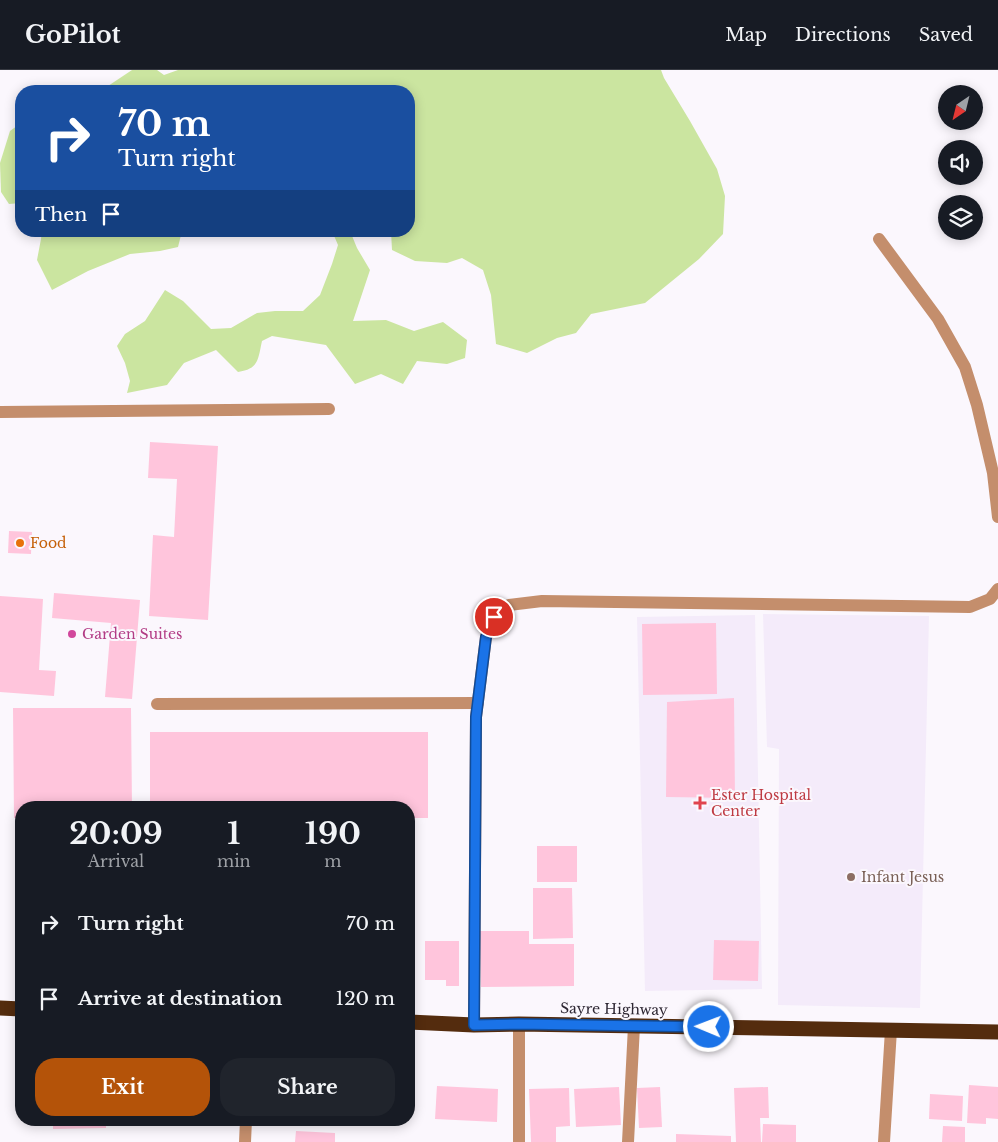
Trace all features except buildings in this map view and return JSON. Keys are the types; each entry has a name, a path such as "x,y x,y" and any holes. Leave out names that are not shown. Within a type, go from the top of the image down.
{"highway":[{"path":"0,1008 15,1009"},
{"name":"Sayre Highway","path":"415,1022 474,1025 519,1024 998,1032"}],"street":[{"path":"879,238 938,319 965,368 977,405 993,474 998,516"},
{"path":"0,412 329,409"},
{"path":"474,1025 476,717 486,637 494,617 509,605 542,601 970,607 990,599 998,589"},
{"path":"157,704 478,703"},
{"path":"519,1024 519,1142"},
{"path":"628,1142 634,1026"},
{"path":"884,1142 891,1030"},
{"path":"245,1142 246,1126"}],"shaded area":[{"name":"Infant Jesus","path":"763,614 929,616 920,1008 778,1005 779,749 767,747"},
{"name":"Ester Hospital Center","path":"755,615 762,989 645,991 637,617"}],"green space":[{"path":"132,70 157,70 164,75 178,70 661,70 717,169 725,196 723,234 699,259 645,303 591,314 576,333 557,338 527,353 496,344 491,295 483,270 462,258 447,263 415,261 392,250 391,237 415,237 415,85 110,85"},
{"path":"15,127 15,204 9,204 1,192 0,163 10,131"},
{"path":"41,237 180,237 178,247 130,254 88,271 52,290 37,260"},
{"path":"335,237 352,237 370,270 353,321 386,320 414,331 443,322 467,340 465,358 447,364 417,361 403,384 381,374 355,384 326,345 272,336 262,341 260,353 254,366 245,371 238,372 216,350 184,363 167,385 127,393 130,381 125,363 117,346 125,334 145,321 165,290 183,301 211,329 231,328 257,313 303,311 320,295 338,245"}],"place":[{"name":"Food","path":"20,543"},
{"name":"Garden Suites","path":"72,634"},
{"name":"Ester Hospital Center","path":"700,803"},
{"name":"Infant Jesus","path":"851,877"}],"route":[{"path":"494,617 486,637 476,717 474,1025 709,1027"}]}
